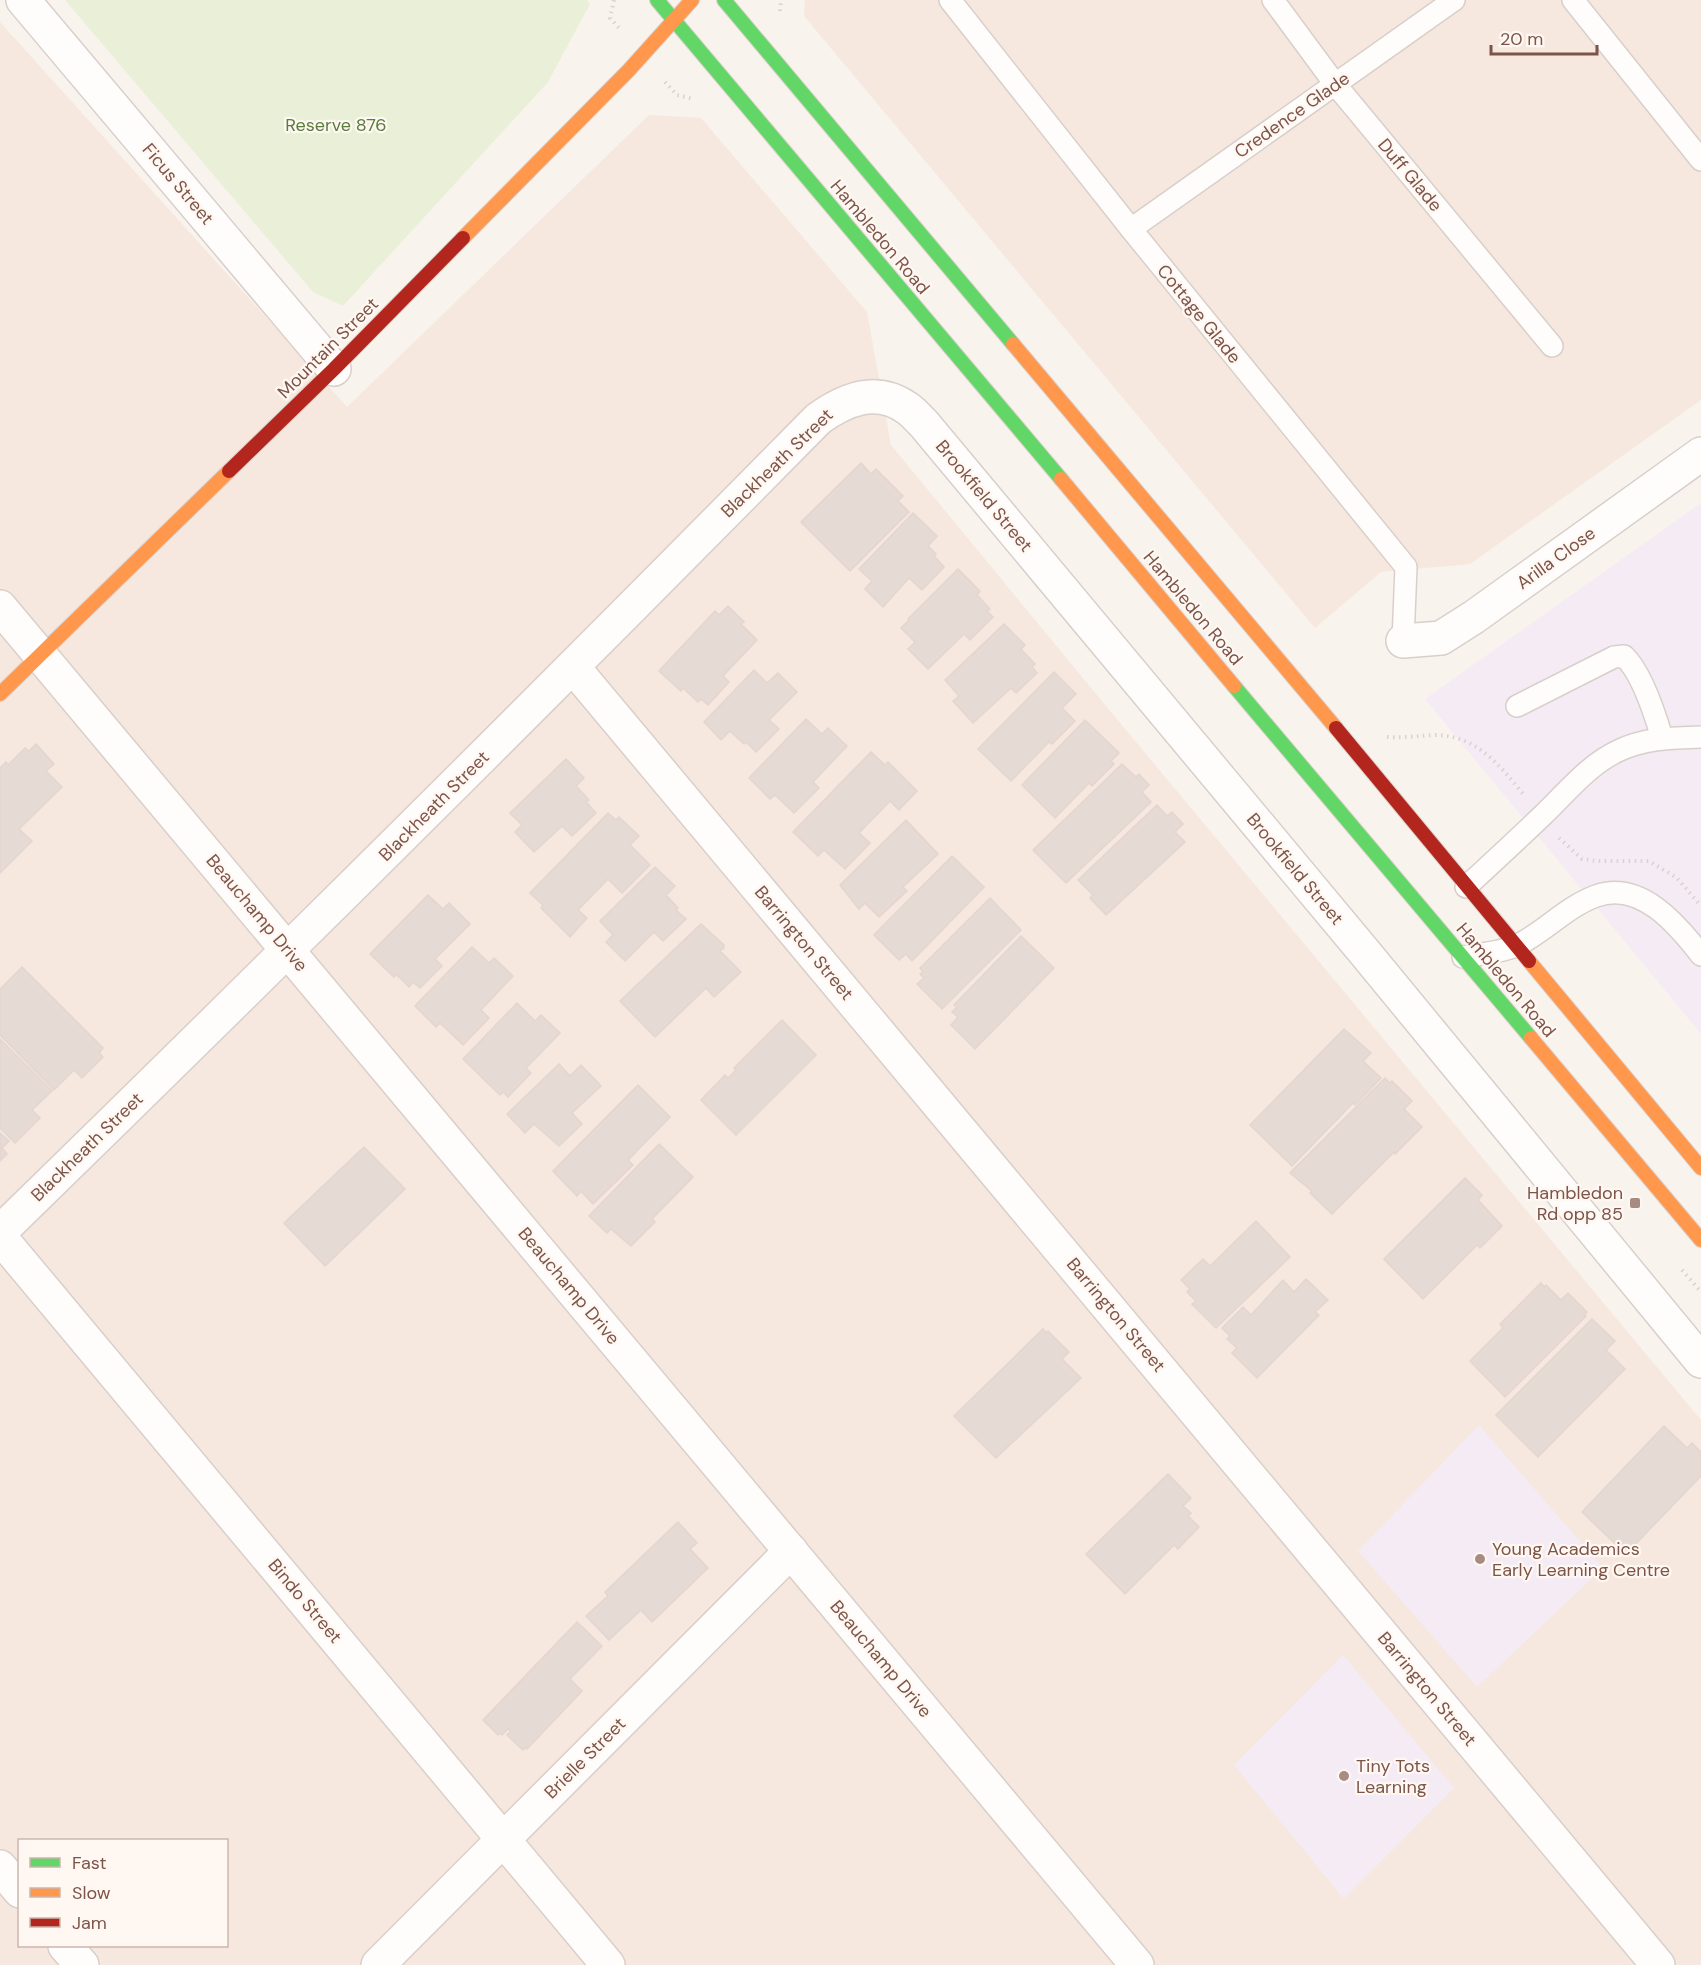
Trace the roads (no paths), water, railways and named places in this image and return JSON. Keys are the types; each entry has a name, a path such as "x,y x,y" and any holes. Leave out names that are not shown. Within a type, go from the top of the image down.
{"main road":[{"name":"Hambledon Road","path":"657,0 1463,957 1692,1214 1701,1240"},
{"name":"Mountain Street","path":"0,694 334,369 630,70 692,0"},
{"name":"Hambledon Road","path":"724,0 1308,695 1701,1168"}],"street":[{"name":"Ficus Street","path":"23,0 334,369"},
{"name":"Blackheath Street","path":"0,1232 288,951 818,419 836,406 855,398 875,396"},
{"name":"Brookfield Street","path":"875,396 907,407 924,424 1358,945 1701,1362"},
{"name":"Arilla Close","path":"1402,641 1441,638 1449,633 1701,454"},
{"name":"Beauchamp Drive","path":"0,607 1137,1965"},
{"name":"Barrington Street","path":"573,667 1658,1965"},
{"name":"Bindo Street","path":"0,1237 608,1965"},
{"name":"Brielle Street","path":"378,1965 791,1551"},
{"path":"0,1867 18,1889"},
{"path":"66,1947 82,1965"}],"lane":[{"name":"Cottage Glade","path":"950,0 1131,229 1406,567 1402,641"},
{"name":"Duff Glade","path":"1273,0 1335,84 1552,346"},
{"name":"Credence Glade","path":"1131,229 1454,0"},
{"path":"1573,0 1701,160"},
{"path":"1517,706 1614,657 1624,656 1631,663 1654,712 1662,738"},
{"path":"1466,887 1590,768 1620,750 1642,742 1662,738 1701,737"},
{"path":"1463,957 1516,946 1595,896 1617,891 1660,909 1701,955"}],"place":[{"name":"Hambledon Rd opp 85","path":"1635,1203"},
{"name":"Young Academics Early Learning Centre","path":"1480,1559"},
{"name":"Tiny Tots Learning","path":"1344,1776"}],"park label":[{"name":"Reserve 876","path":"336,125"}]}
